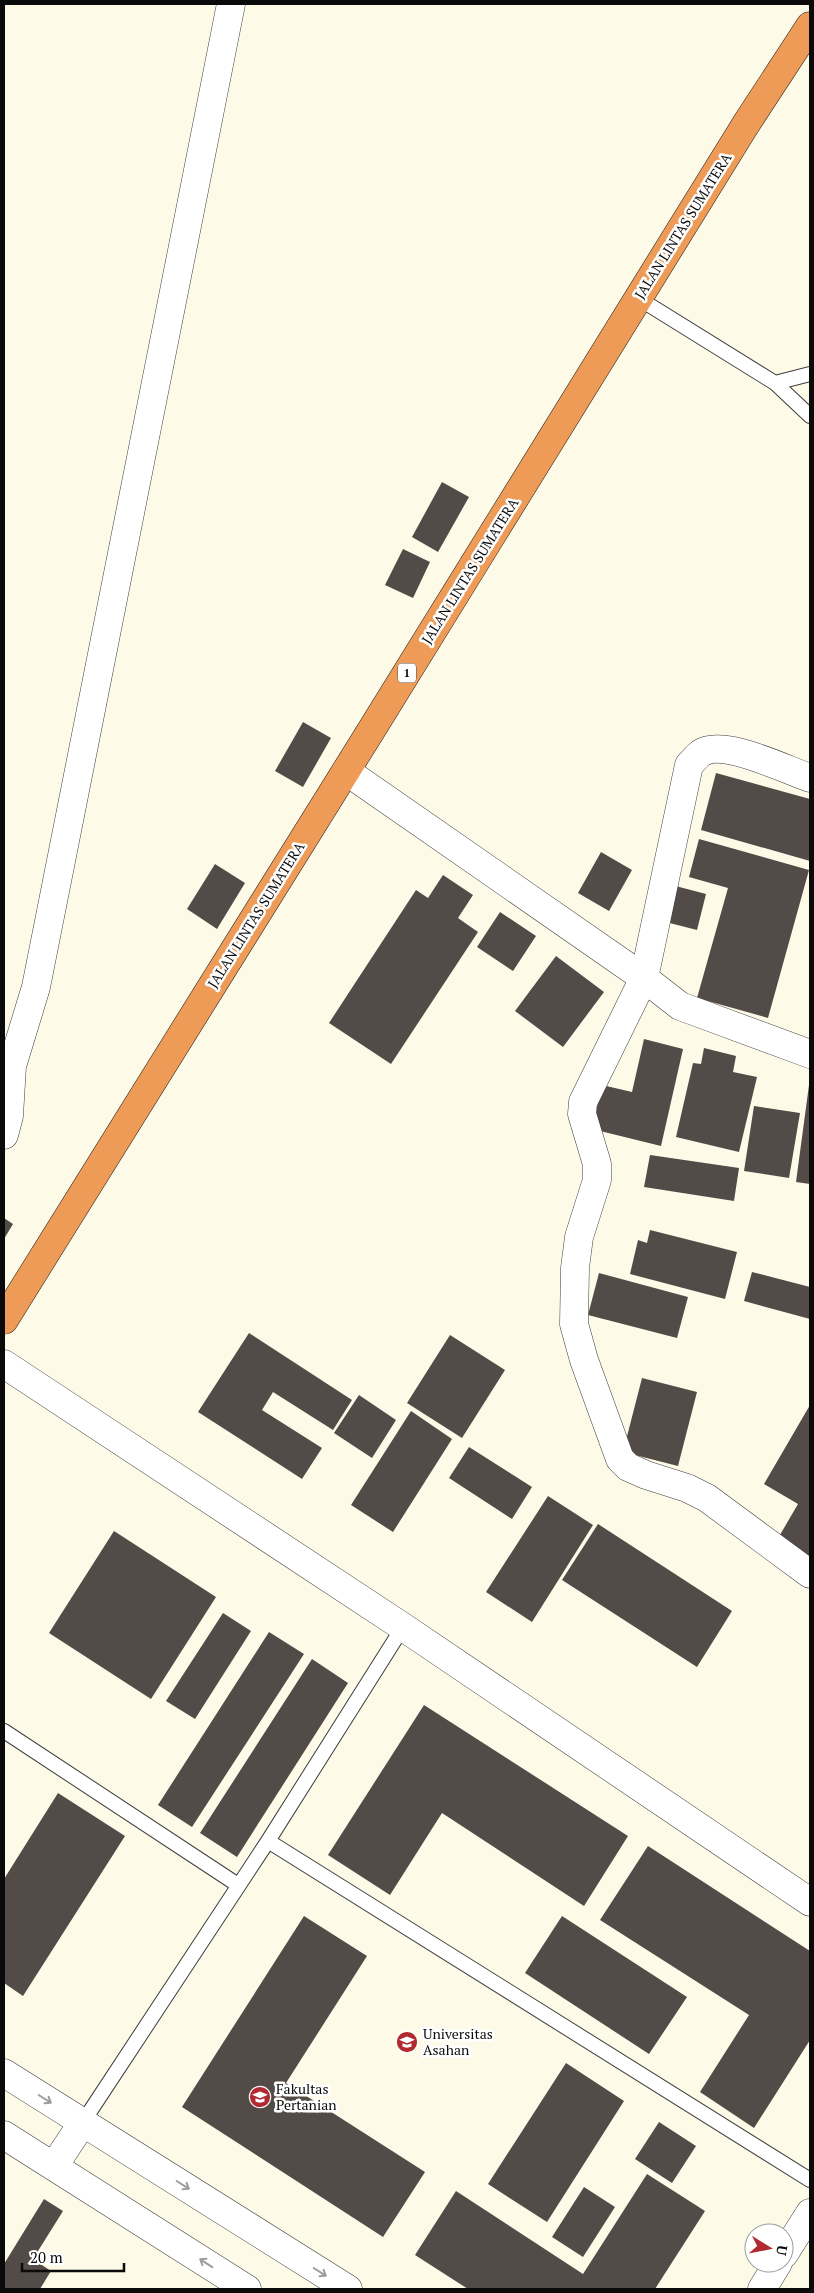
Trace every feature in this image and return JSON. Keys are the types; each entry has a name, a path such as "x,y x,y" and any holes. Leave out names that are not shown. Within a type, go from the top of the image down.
{"highway":[{"name":"JALAN LINTAS SUMATERA","path":"4,1320 746,124 809,32"}],"street":[{"path":"4,1135 9,1116 12,1066 36,987 232,4"},
{"path":"810,778 740,753 715,749 701,753 690,764 644,978 583,1102 582,1114 597,1164 597,1180 579,1237 575,1268 574,1324 584,1360 620,1459 628,1467 646,1475 687,1488 707,1498 810,1574"},
{"path":"346,771 644,978 680,1006 810,1054"},
{"path":"4,1364 403,1627 810,1902"},
{"path":"4,2073 348,2289"},
{"path":"54,2166 83,2122"},
{"path":"4,2135 247,2289"},
{"path":"794,2238 810,2213"},
{"path":"762,2289 772,2273"}],"lane":[{"path":"638,298 775,383 810,416"},
{"path":"775,383 810,374"},
{"path":"83,2122 268,1841 403,1627"},
{"path":"4,1731 238,1885"},
{"path":"268,1841 810,2180"}],"building":[{"path":"442,482 469,497 438,552 412,537"},
{"path":"403,549 430,562 413,598 385,585"},
{"path":"303,722 331,738 303,787 275,771"},
{"path":"716,773 810,799 810,861 701,830"},
{"path":"699,839 809,870 768,1018 697,998 728,888 689,877"},
{"path":"601,852 632,870 609,911 578,893"},
{"path":"215,864 245,883 217,929 187,909"},
{"path":"443,875 473,895 458,918 478,932 391,1064 329,1023 416,890 428,898"},
{"path":"668,884 706,894 697,930 658,920"},
{"path":"500,912 536,936 513,971 477,947"},
{"path":"556,956 604,992 563,1047 515,1011"},
{"path":"644,1039 683,1049 661,1146 592,1129 602,1085 632,1092"},
{"path":"704,1048 736,1056 733,1072 757,1077 739,1152 676,1137 693,1063 701,1064"},
{"path":"810,1085 810,1184 796,1182"},
{"path":"754,1106 800,1113 789,1178 744,1171"},
{"path":"650,1155 739,1168 734,1201 644,1187"},
{"path":"4,1218 13,1224 4,1239"},
{"path":"650,1230 737,1252 725,1299 630,1274 638,1240 647,1243"},
{"path":"752,1272 810,1287 810,1319 744,1301"},
{"path":"599,1273 688,1297 677,1338 588,1315"},
{"path":"249,1333 352,1400 333,1430 273,1392 262,1410 322,1448 302,1479 198,1412"},
{"path":"450,1335 505,1370 462,1438 407,1403"},
{"path":"642,1378 697,1392 678,1466 623,1452"},
{"path":"359,1395 396,1420 372,1458 334,1433"},
{"path":"810,1405 810,1560 777,1540 798,1504 764,1484"},
{"path":"411,1411 452,1439 393,1532 351,1505"},
{"path":"469,1447 532,1487 512,1519 449,1478"},
{"path":"548,1496 593,1525 532,1622 486,1592"},
{"path":"598,1524 732,1611 697,1667 562,1580"},
{"path":"114,1531 216,1597 151,1699 49,1633"},
{"path":"223,1613 251,1631 195,1719 166,1701"},
{"path":"269,1632 304,1654 192,1827 158,1805"},
{"path":"312,1659 348,1683 237,1857 200,1833"},
{"path":"424,1705 628,1836 584,1906 442,1813 390,1895 328,1855"},
{"path":"58,1793 125,1836 23,1996 4,1983 4,1879"},
{"path":"648,1846 810,1951 810,2040 754,2128 700,2092 749,2015 600,1920"},
{"path":"304,1916 367,1956 286,2083 425,2172 383,2237 182,2107"},
{"path":"562,1916 687,1997 649,2054 525,1973"},
{"path":"566,2063 624,2101 547,2222 488,2184"},
{"path":"659,2122 696,2146 672,2183 635,2159"},
{"path":"647,2174 705,2211 655,2289 468,2289 415,2255 456,2191 583,2274"},
{"path":"584,2187 615,2207 583,2257 552,2237"},
{"path":"44,2199 63,2211 33,2259 51,2271 40,2289 4,2289 4,2264"}],"place":[{"name":"Universitas Asahan","path":"407,2042"},
{"name":"Fakultas Pertanian","path":"260,2097"}]}
